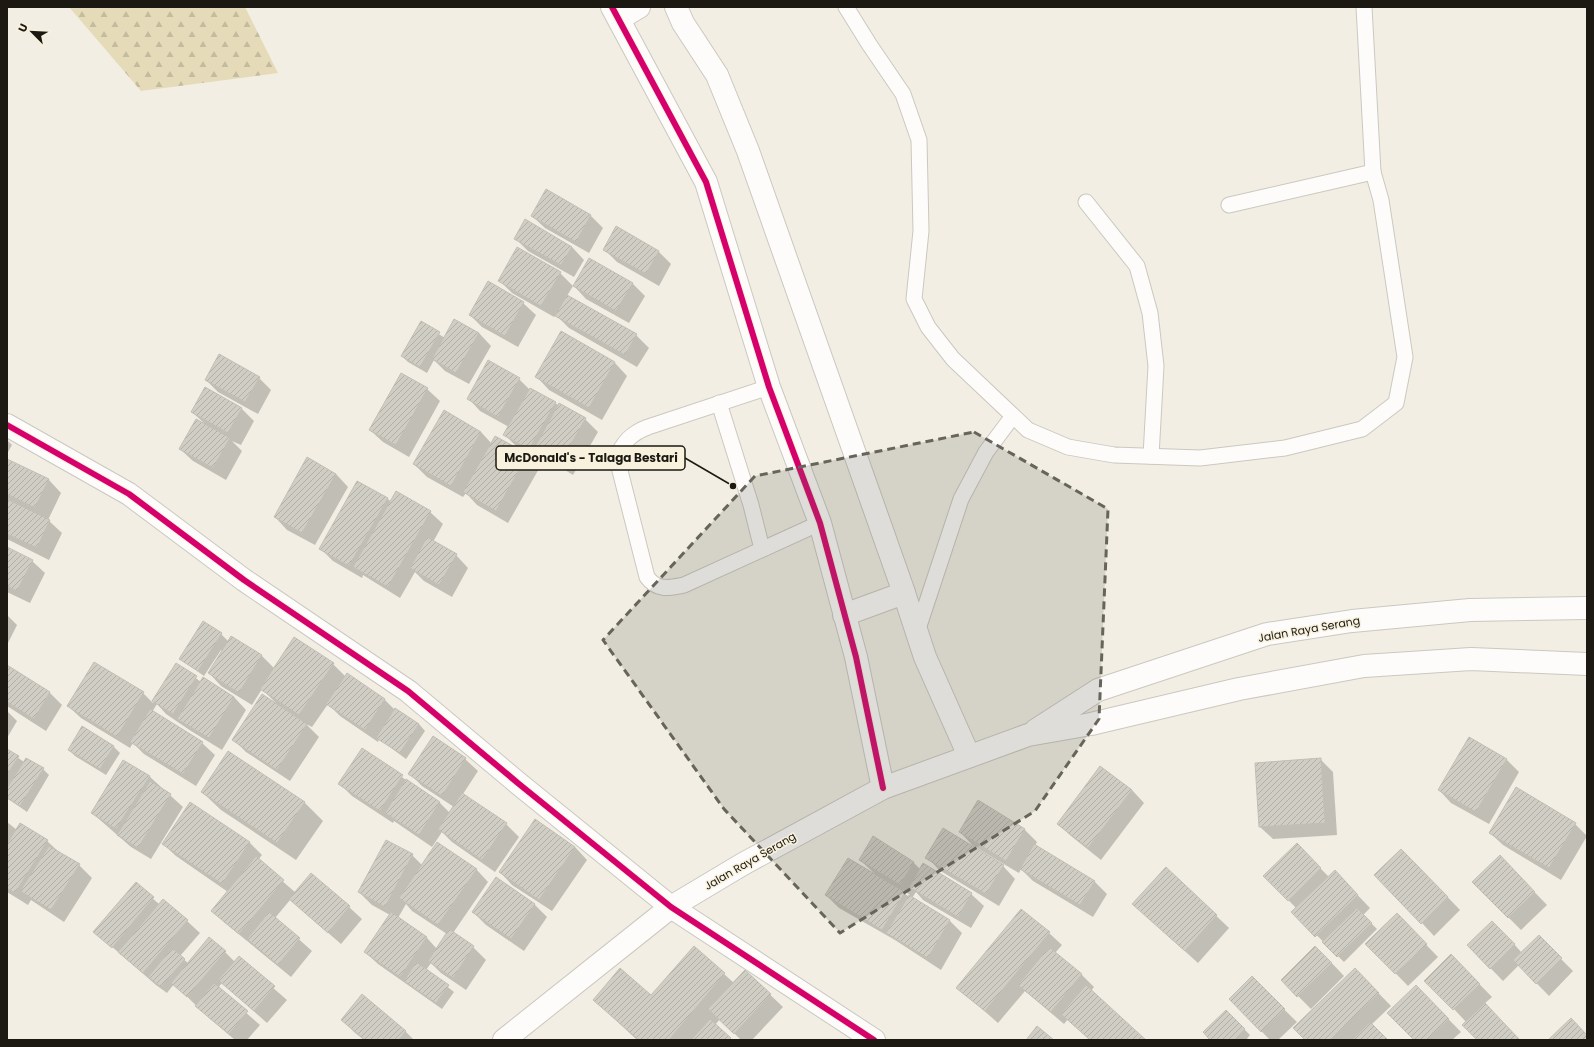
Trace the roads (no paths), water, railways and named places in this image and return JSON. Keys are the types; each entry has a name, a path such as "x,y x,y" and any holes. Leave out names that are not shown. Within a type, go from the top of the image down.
{"main road":[{"path":"638,7 615,13 706,182 769,387 820,523 856,657 883,788"},
{"path":"676,7 683,23 717,75 748,151 925,657 969,756"},
{"path":"7,425 129,494 244,580 408,690 525,789 671,907 874,1040"},
{"path":"844,615 904,594"},
{"name":"Jalan Raya Serang","path":"1028,735 1098,690 1267,634 1352,621 1470,610 1584,608"},
{"name":"Jalan Raya Serang","path":"504,1040 671,907 743,864 883,788 1028,735 1091,724 1239,689 1364,666 1471,659 1587,664"}],"lane":[{"path":"846,7 903,94 918,140 921,231 914,299 928,327 953,359 1028,430 1068,447 1114,455 1200,458 1285,448 1362,428 1396,403 1405,357 1381,200 1373,172 1364,7"},
{"path":"1228,204 1373,172"},
{"path":"1086,202 1136,266 1150,313 1156,366 1152,456"},
{"path":"769,387 638,431 625,442 617,459 647,577 650,582 661,588 684,585 820,523"},
{"path":"719,403 751,505 762,549"},
{"path":"917,632 961,499 986,452 1013,416"}],"place":[{"name":"McDonald's - Talaga Bestari","path":"733,486"}]}
